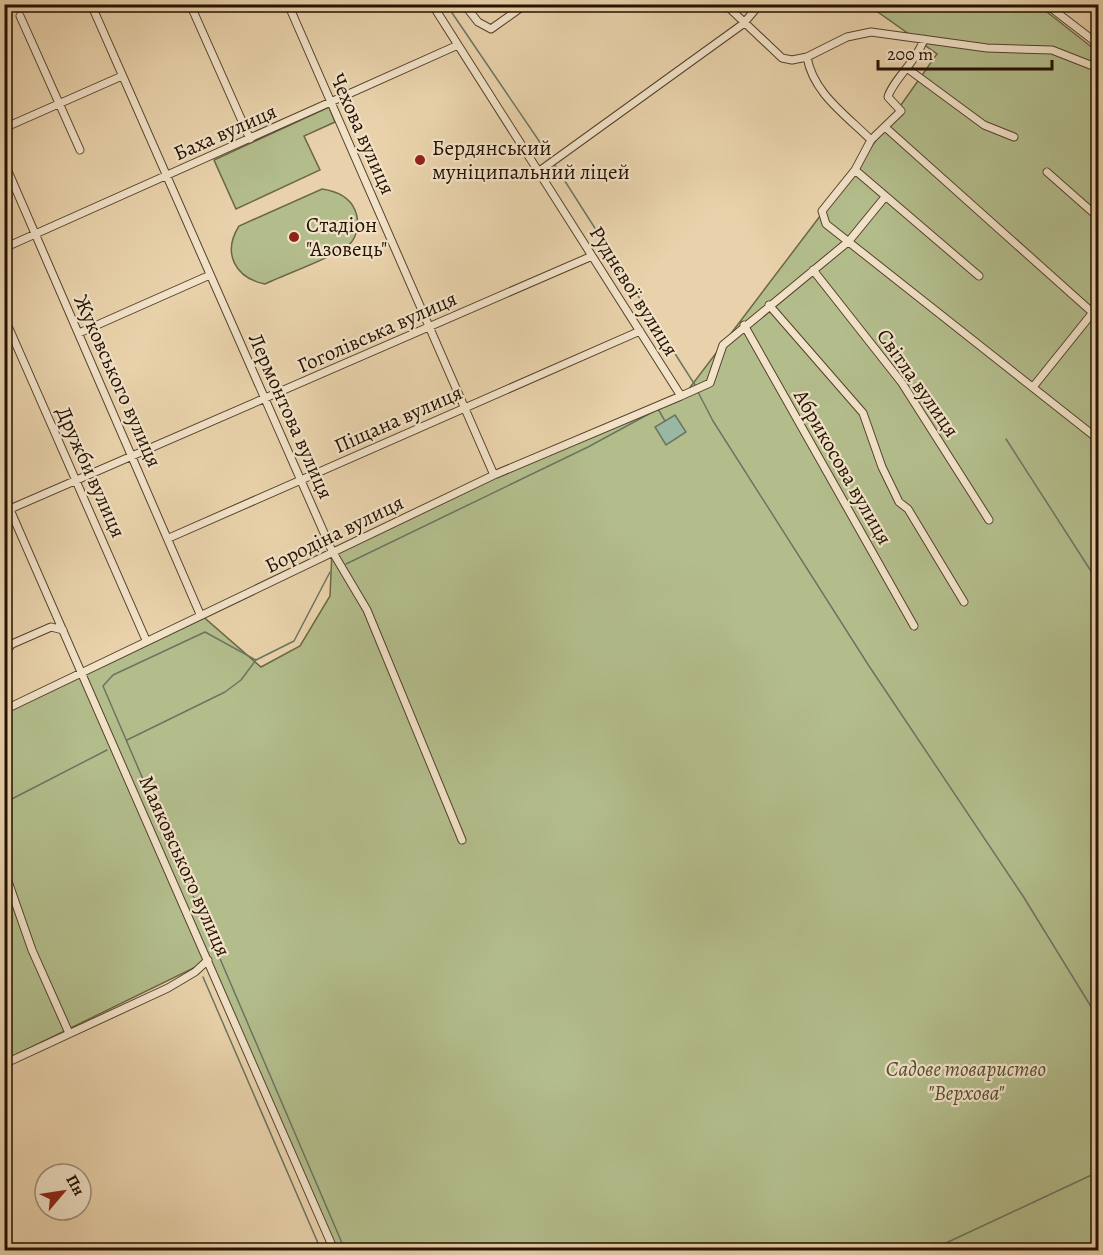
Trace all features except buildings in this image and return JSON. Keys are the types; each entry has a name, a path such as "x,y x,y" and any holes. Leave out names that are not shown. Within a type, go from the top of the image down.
{"street":[{"name":"Лермонтова вулиця","path":"91,4 332,551 367,610 462,840"},
{"path":"190,4 250,139"},
{"name":"Чехова вулиця","path":"288,4 494,475"},
{"name":"Руднєвої вулиця","path":"432,4 640,331 685,396"},
{"path":"464,4 478,22 491,29 526,4"},
{"path":"725,4 743,24 782,58 792,60 807,57 847,37 871,32 987,48 1052,50 1098,68"},
{"path":"538,172 743,24 760,4"},
{"path":"1046,4 1098,44"},
{"path":"20,16 80,150"},
{"path":"924,39 908,69 889,91 888,97 891,103 901,111 870,140 855,170 822,211 826,224 1098,439"},
{"name":"Баха вулиця","path":"4,248 458,45"},
{"path":"807,57 810,74 821,92 870,140"},
{"path":"908,69 984,125 1014,137"},
{"path":"4,128 122,76"},
{"path":"885,127 1096,310 1033,387"},
{"name":"Жуковського вулиця","path":"4,162 200,614"},
{"path":"855,170 979,276"},
{"path":"1047,172 1098,218"},
{"path":"685,396 710,383 723,345 744,325 849,241 885,197"},
{"name":"Гоголівська вулиця","path":"10,509 592,256"},
{"name":"Світла вулиця","path":"813,270 902,383 988,520"},
{"path":"79,333 210,275"},
{"path":"769,305 863,413 882,467 898,502 908,509 964,602"},
{"name":"Дружби вулиця","path":"4,317 147,640"},
{"name":"Абрикосова вулиця","path":"744,325 914,626"},
{"name":"Піщана вулиця","path":"169,538 640,331"},
{"name":"Бородіна вулиця","path":"4,710 200,614 254,591 332,551 494,475 685,396"},
{"name":"Маяковського вулиця","path":"4,496 334,1251"},
{"path":"4,653 12,644 51,627 63,630"},
{"path":"4,870 32,950 69,1033"},
{"path":"4,1064 168,988 195,972 208,960"}],"green space":[{"name":"Садове товариство \"Верхова\"","path":"868,5 1038,5 1098,52 1098,1250 336,1250 82,673 200,614 261,667 300,646 330,596 332,551 494,475 682,398 855,170 937,54"},
{"path":"329,107 335,122 304,136 320,170 236,209 214,160"},
{"name":"Стадіон \"Азовець\"","path":"322,189 342,195 355,210 357,228 349,245 322,260 265,284 255,281 239,270 234,263 232,246 239,226"},
{"path":"81,674 208,961 5,1060 5,711"}],"shaded area":[{"path":"675,415 686,432 666,445 655,427"}],"waterway":[{"path":"446,4 552,160"},
{"path":"554,164 695,385"},
{"path":"698,392 713,421 869,666 1023,896 1098,1018"},
{"path":"346,564 588,447 658,409 665,421"},
{"path":"1006,439 1098,582"},
{"path":"330,572 294,641 256,660 205,632 113,675 103,686 345,1250"},
{"path":"127,740 225,692 241,680 256,660"},
{"path":"4,803 107,750"},
{"path":"203,977 321,1250"},
{"path":"931,1250 1098,1172"}],"place":[{"name":"Бердянський муніципальний ліцей","path":"420,160"},
{"name":"Стадіон \"Азовець\"","path":"294,237"}]}
